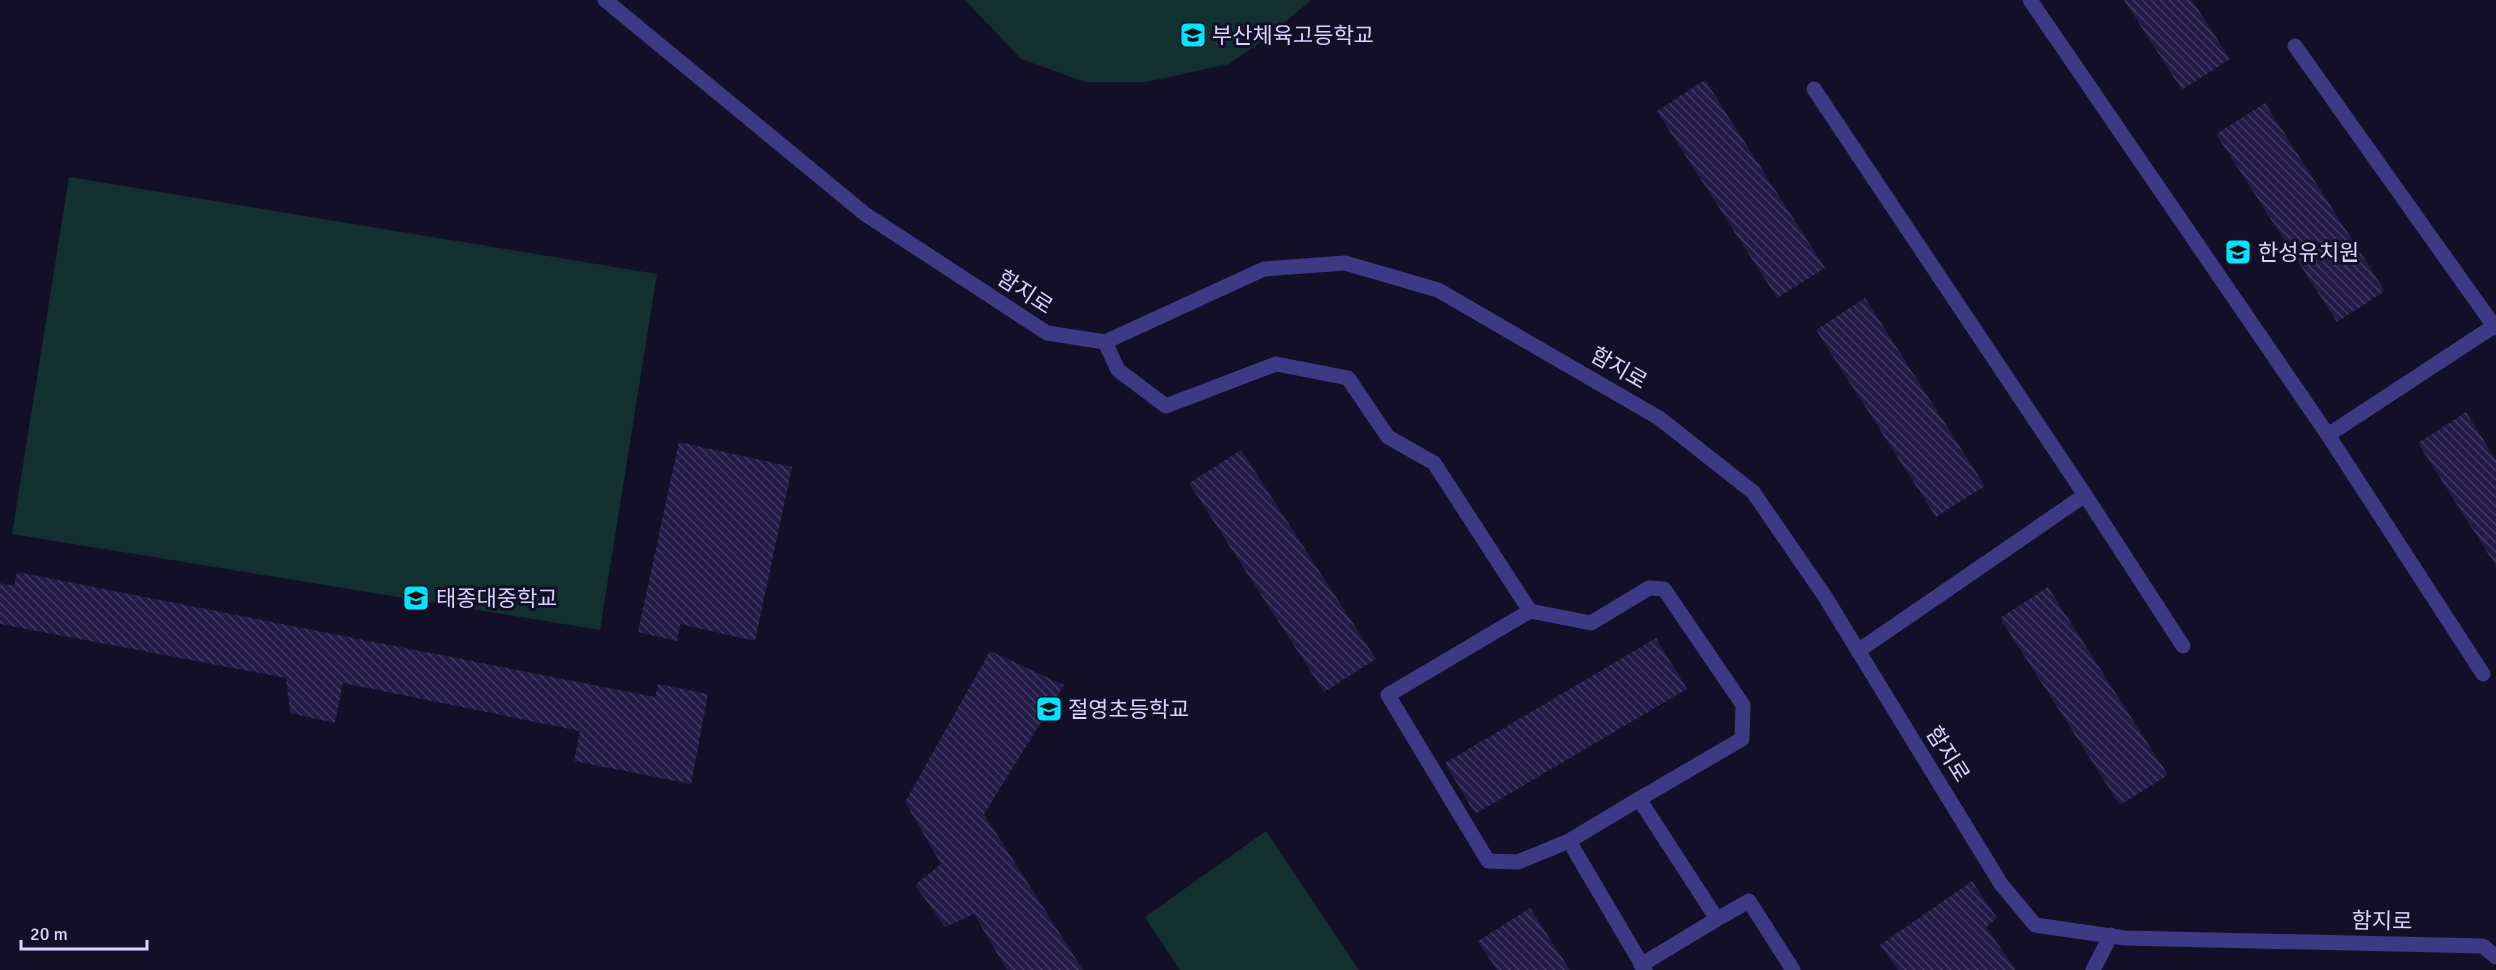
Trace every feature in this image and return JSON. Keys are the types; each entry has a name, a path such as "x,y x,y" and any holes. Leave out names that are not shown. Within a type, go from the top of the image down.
{"street":[{"name":"함지로","path":"605,0 865,214 1047,333 1105,342 1264,269 1345,263 1438,290 1659,418 1753,492 1824,595 2001,884 2035,925 2125,938 2483,946 2496,957"},
{"path":"2030,0 2328,435 2483,674"},
{"path":"2295,46 2495,327 2328,435"},
{"path":"1814,89 2183,646"},
{"path":"1105,342 1118,370 1166,406 1276,364 1348,378 1388,437 1434,463 1530,611"},
{"path":"1857,651 2085,495"},
{"path":"1649,588 1664,590 1743,705 1742,739 1639,799 1569,841 1518,862 1488,861 1388,694 1530,611 1591,623 1649,588"},
{"path":"1639,799 1717,919"},
{"path":"1569,841 1643,968 1717,919 1749,901 1793,970"},
{"path":"2093,970 2111,935"}],"green space":[{"path":"965,0 1311,0 1271,35 1229,64 1146,82 1085,82 1021,59"},
{"path":"69,177 657,274 600,630 12,534"},
{"path":"1266,831 1359,970 1180,970 1145,917"}],"building":[{"path":"2124,0 2192,0 2230,59 2182,90"},
{"path":"1705,80 1825,268 1777,298 1657,111"},
{"path":"2265,103 2385,291 2337,322 2216,134"},
{"path":"1865,298 1985,486 1936,517 1816,330"},
{"path":"2466,412 2496,460 2496,566 2418,443"},
{"path":"679,442 792,467 755,641 680,624 677,641 638,632"},
{"path":"1241,450 1376,659 1324,692 1189,483"},
{"path":"17,572 655,697 658,684 708,694 691,784 574,761 580,731 343,683 335,723 290,713 286,678 0,624 0,583 14,586"},
{"path":"2048,587 2168,775 2120,805 2000,618"},
{"path":"1656,638 1687,689 1475,814 1445,763"},
{"path":"990,651 1064,685 984,814 1083,970 1007,970 974,914 945,927 915,885 941,864 905,802"},
{"path":"1972,881 1997,918 1986,927 2016,970 1898,970 1880,945"},
{"path":"1530,908 1570,970 1497,970 1478,941"}],"place":[{"name":"부산체육고등학교","path":"1193,35"},
{"name":"한성유치원","path":"2238,252"},
{"name":"태종대중학교","path":"416,598"},
{"name":"절영초등학교","path":"1049,709"}]}
